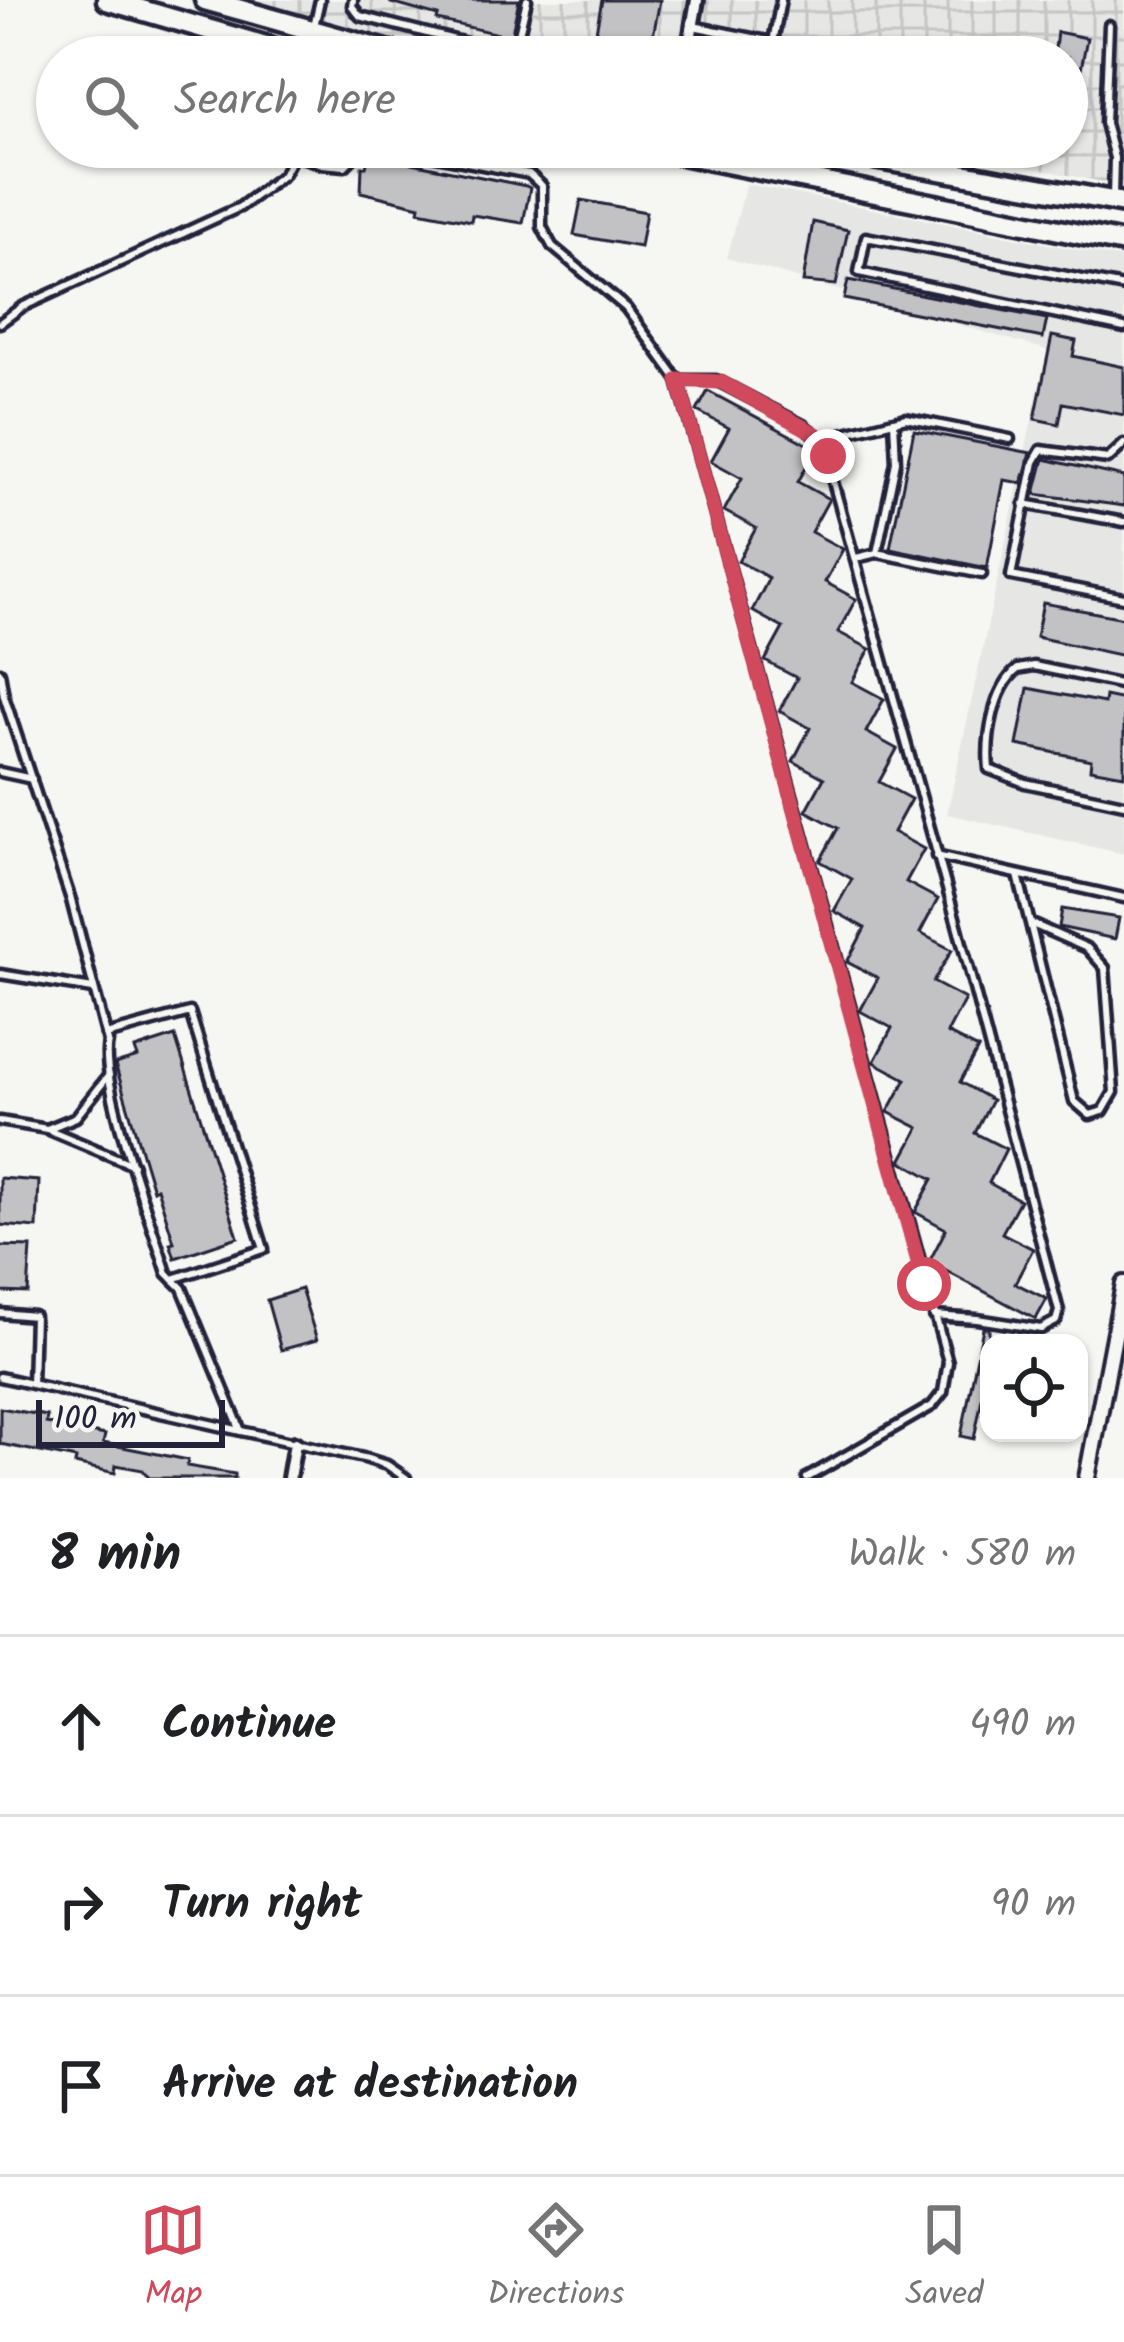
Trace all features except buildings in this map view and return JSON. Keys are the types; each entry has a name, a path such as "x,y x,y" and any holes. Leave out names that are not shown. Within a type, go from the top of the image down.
{"main road":[{"path":"107,0 231,36"},
{"path":"206,0 335,36"},
{"path":"238,0 301,18 321,32"},
{"path":"758,168 1124,243"},
{"path":"929,168 1118,202"}],"street":[{"path":"691,36 698,0"},
{"path":"1087,1478 1124,1284"},
{"path":"289,1478 295,1443"}],"lane":[{"path":"320,0 321,36"},
{"path":"352,0 360,16 439,36"},
{"path":"518,36 527,0"},
{"path":"774,36 781,0"},
{"path":"1109,25 1105,123 1118,202"},
{"path":"693,26 743,36"},
{"path":"0,323 22,307 241,207 271,187 285,168"},
{"path":"498,168 538,180 545,196 542,227 552,246 626,308 678,380 948,1362 938,1400 810,1477"},
{"path":"1124,287 866,237 859,272 1124,328"},
{"path":"678,380 716,380 821,439 1059,1311 1056,1321 1041,1330 934,1316"},
{"path":"821,439 914,418 1010,439"},
{"path":"877,554 897,452 894,421"},
{"path":"1124,444 1108,459 1041,450 1034,462 1011,576 1124,598"},
{"path":"1024,504 1124,522"},
{"path":"856,558 877,554 982,574"},
{"path":"1124,685 1034,666 1018,669 1001,690 987,749 988,769 1024,783 1124,804"},
{"path":"0,672 2,696 71,900 106,1035 109,1075 167,1274 182,1288 241,1431"},
{"path":"0,772 32,779"},
{"path":"936,856 1124,898"},
{"path":"1018,875 1074,1101 1090,1115 1102,1111 1114,1093 1105,968 1087,948 1030,923"},
{"path":"0,974 92,989"},
{"path":"106,1035 190,1012 264,1249 173,1279"},
{"path":"46,1129 76,1117 109,1075"},
{"path":"0,1120 46,1129 133,1165"},
{"path":"0,1313 34,1316 32,1384"},
{"path":"0,1376 368,1459 406,1478"}],"shaded area":[{"path":"235,0 1124,0 1124,186 1033,168 1088,168 1088,36 343,33"},
{"path":"746,184 1124,259 1124,854 947,814 1047,350 727,258"}],"route":[{"path":"828,456 816,434 721,382 678,380 924,1284"}]}
